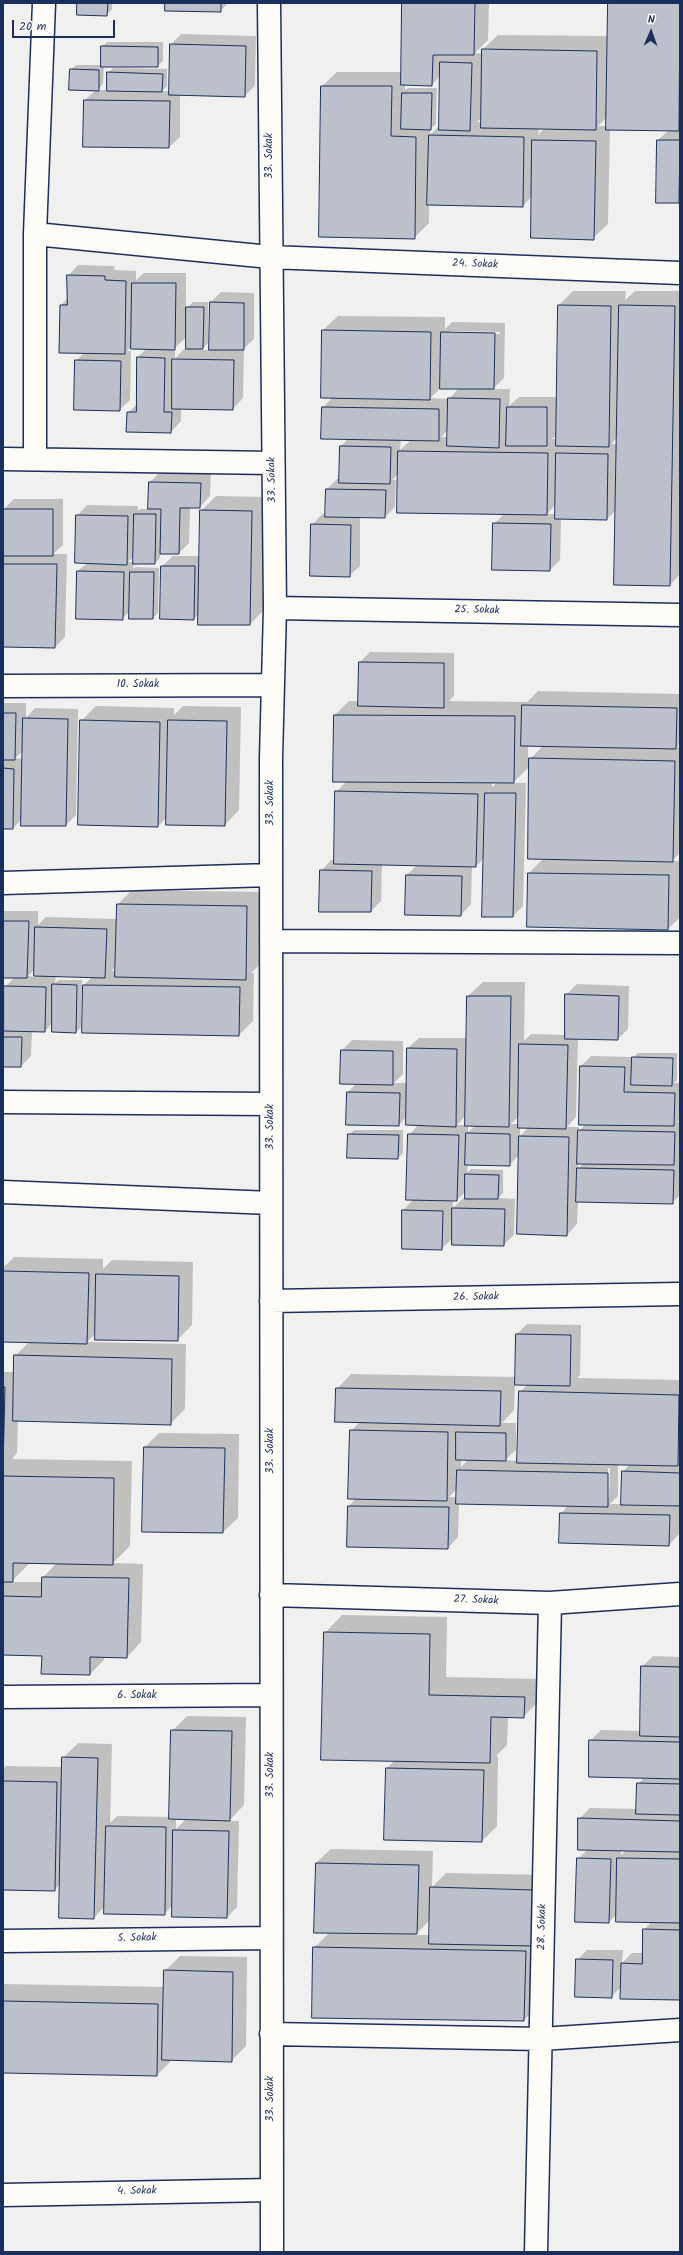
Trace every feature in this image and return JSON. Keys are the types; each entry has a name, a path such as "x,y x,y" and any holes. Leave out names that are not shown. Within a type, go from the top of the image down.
{"street":[{"path":"35,458 35,234 44,3"},
{"name":"33. Sokak","path":"269,3 270,257 275,608 271,875 272,2252"},
{"name":"24. Sokak","path":"35,234 270,257 680,273"},
{"path":"3,459 35,458 273,463"},
{"name":"25. Sokak","path":"275,608 680,615"},
{"name":"10. Sokak","path":"3,686 273,685"},
{"path":"3,883 271,875"},
{"path":"271,941 680,942"},
{"path":"3,1102 271,1104"},
{"path":"3,1192 271,1203"},
{"name":"26. Sokak","path":"271,1301 680,1294"},
{"name":"27. Sokak","path":"271,1595 550,1603 680,1594"},
{"name":"28. Sokak","path":"536,2252 550,1603"},
{"name":"6. Sokak","path":"3,1697 271,1695"},
{"name":"5. Sokak","path":"3,1941 271,1938"},
{"path":"271,2034 541,2039 680,2030"},
{"name":"4. Sokak","path":"3,2194 272,2190"}],"building":[{"path":"77,3 108,3 107,16 77,15"},
{"path":"165,3 221,3 221,12 165,11"},
{"path":"402,3 475,3 474,55 433,55 432,86 401,85"},
{"path":"608,3 680,3 679,131 606,130"},
{"path":"170,44 246,46 245,97 169,95"},
{"path":"101,46 158,47 158,67 101,67"},
{"path":"482,49 597,51 596,130 481,128"},
{"path":"440,62 472,63 470,131 439,130"},
{"path":"70,69 99,70 99,91 69,90"},
{"path":"107,72 163,74 162,92 107,91"},
{"path":"321,86 392,86 391,136 416,137 415,239 319,237"},
{"path":"402,93 432,93 431,130 401,129"},
{"path":"84,100 170,101 169,148 83,147"},
{"path":"429,135 524,137 523,207 427,205"},
{"path":"532,140 596,141 594,240 531,238"},
{"path":"657,140 680,140 679,203 656,203"},
{"path":"67,275 105,276 105,280 126,281 125,354 59,353 60,305 67,305"},
{"path":"132,283 176,283 175,350 131,349"},
{"path":"210,302 244,303 244,350 209,350"},
{"path":"558,305 611,306 609,447 556,446"},
{"path":"619,305 675,306 670,586 614,585"},
{"path":"186,307 204,307 203,349 186,349"},
{"path":"322,330 431,332 430,400 321,398"},
{"path":"441,332 495,333 494,389 440,389"},
{"path":"137,357 165,358 164,412 172,412 171,433 126,432 127,412 136,412"},
{"path":"172,359 234,360 233,410 172,409"},
{"path":"75,360 121,361 120,411 74,410"},
{"path":"448,398 500,399 499,448 447,446"},
{"path":"322,407 439,409 439,441 321,439"},
{"path":"507,407 547,407 547,446 506,446"},
{"path":"340,446 391,447 390,484 339,483"},
{"path":"398,451 548,453 547,515 397,513"},
{"path":"556,453 608,454 607,520 555,519"},
{"path":"149,482 201,483 200,508 180,508 179,554 160,554 161,509 148,509"},
{"path":"326,489 386,490 385,518 325,517"},
{"path":"3,509 53,509 53,556 3,556"},
{"path":"200,510 252,511 250,625 198,625"},
{"path":"134,514 156,514 155,564 133,564"},
{"path":"76,515 128,516 127,565 75,563"},
{"path":"493,523 551,524 550,571 492,570"},
{"path":"311,524 351,525 350,577 310,576"},
{"path":"3,564 57,564 55,648 3,647"},
{"path":"161,566 195,566 194,620 160,619"},
{"path":"77,571 124,572 123,620 76,619"},
{"path":"130,572 154,572 153,619 129,619"},
{"path":"359,662 444,663 444,708 358,706"},
{"path":"522,705 677,708 676,749 521,746"},
{"path":"3,713 16,713 15,760 3,760"},
{"path":"334,715 515,716 514,783 333,782"},
{"path":"23,718 68,719 66,826 21,826"},
{"path":"80,720 160,722 158,827 78,825"},
{"path":"168,720 227,721 225,826 166,825"},
{"path":"529,758 675,761 673,862 528,859"},
{"path":"3,768 14,769 13,829 3,829"},
{"path":"335,791 478,794 476,867 334,864"},
{"path":"485,793 516,793 513,917 482,917"},
{"path":"320,870 372,871 371,912 319,912"},
{"path":"528,873 669,875 668,930 527,927"},
{"path":"406,875 462,876 461,916 405,915"},
{"path":"117,904 247,906 246,980 115,977"},
{"path":"3,921 29,921 27,978 3,978"},
{"path":"35,927 107,929 105,978 34,976"},
{"path":"52,984 77,985 76,1033 52,1032"},
{"path":"83,985 240,987 239,1036 82,1033"},
{"path":"4,986 46,987 45,1032 4,1031"},
{"path":"565,994 619,996 618,1040 565,1039"},
{"path":"467,996 511,996 509,1127 465,1126"},
{"path":"3,1037 22,1037 21,1067 3,1067"},
{"path":"519,1044 568,1045 566,1129 518,1128"},
{"path":"407,1048 457,1049 456,1127 406,1125"},
{"path":"341,1050 393,1051 393,1085 340,1084"},
{"path":"632,1057 673,1058 672,1086 631,1085"},
{"path":"580,1066 625,1067 624,1092 675,1093 674,1126 579,1125"},
{"path":"347,1092 400,1093 399,1126 346,1125"},
{"path":"578,1130 675,1132 674,1165 577,1164"},
{"path":"466,1133 510,1134 510,1166 465,1165"},
{"path":"348,1134 399,1135 398,1159 347,1158"},
{"path":"408,1134 459,1135 457,1201 406,1200"},
{"path":"519,1136 569,1137 567,1236 517,1234"},
{"path":"577,1168 674,1170 673,1204 576,1202"},
{"path":"465,1174 499,1175 498,1199 465,1199"},
{"path":"452,1208 505,1209 504,1246 452,1245"},
{"path":"402,1210 443,1211 442,1250 402,1249"},
{"path":"3,1271 89,1273 87,1344 3,1342"},
{"path":"96,1274 179,1276 178,1341 95,1340"},
{"path":"516,1334 571,1335 570,1386 515,1385"},
{"path":"14,1355 172,1359 171,1425 13,1421"},
{"path":"3,1387 5,1387 3,1469"},
{"path":"336,1388 501,1391 500,1426 335,1422"},
{"path":"519,1391 679,1395 678,1466 517,1463"},
{"path":"350,1430 448,1432 447,1501 348,1499"},
{"path":"456,1432 506,1433 506,1461 456,1460"},
{"path":"144,1447 225,1448 223,1533 142,1532"},
{"path":"457,1470 608,1473 608,1507 456,1504"},
{"path":"622,1471 680,1473 680,1506 621,1505"},
{"path":"3,1476 114,1478 113,1565 13,1563 13,1582 3,1582"},
{"path":"348,1506 449,1507 448,1549 347,1547"},
{"path":"560,1513 670,1515 669,1546 559,1543"},
{"path":"42,1577 129,1578 127,1658 90,1657 90,1675 41,1674 42,1656 3,1655 3,1596 41,1597"},
{"path":"324,1632 430,1634 429,1695 525,1697 524,1718 491,1717 490,1763 321,1760"},
{"path":"641,1666 680,1667 680,1737 640,1736"},
{"path":"171,1730 232,1731 230,1821 169,1819"},
{"path":"589,1740 680,1742 680,1779 589,1777"},
{"path":"62,1757 98,1758 94,1919 59,1918"},
{"path":"386,1768 484,1770 482,1842 384,1840"},
{"path":"3,1781 57,1782 55,1891 3,1890"},
{"path":"637,1783 680,1784 680,1815 636,1814"},
{"path":"578,1818 680,1821 680,1852 578,1850"},
{"path":"106,1826 166,1827 165,1915 104,1914"},
{"path":"173,1830 229,1831 227,1918 172,1917"},
{"path":"577,1858 611,1859 609,1923 575,1922"},
{"path":"617,1858 680,1859 680,1923 616,1922"},
{"path":"316,1863 419,1865 417,1934 314,1933"},
{"path":"430,1887 535,1890 534,1946 429,1944"},
{"path":"643,1929 680,1930 680,2000 620,1999 621,1963 642,1964"},
{"path":"313,1947 526,1951 524,2021 312,2018"},
{"path":"576,1959 613,1960 612,1998 575,1997"},
{"path":"164,1970 233,1972 232,2062 162,2060"},
{"path":"3,2001 158,2004 157,2076 3,2073"}]}
